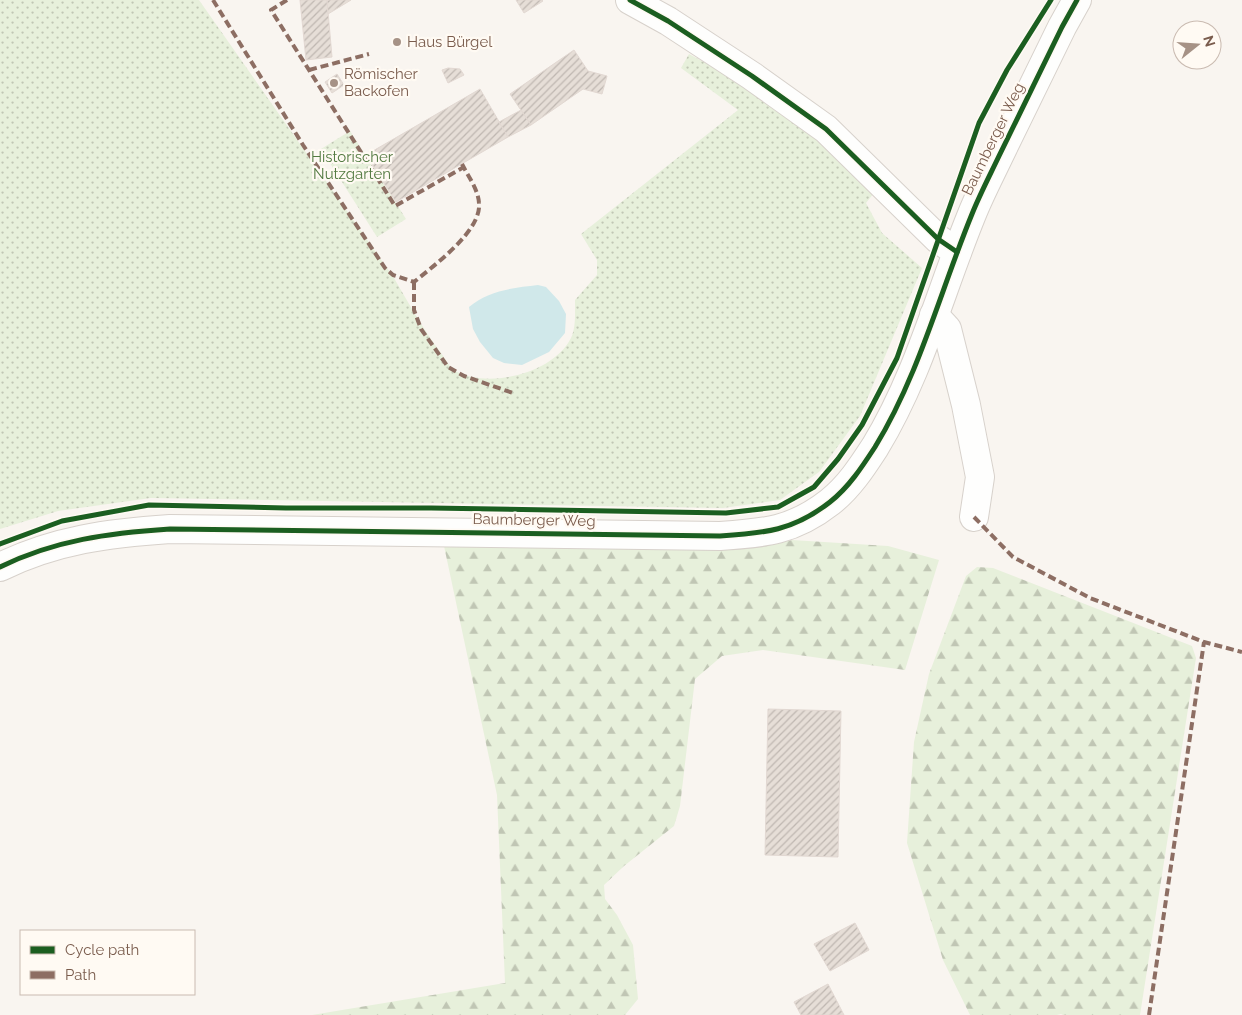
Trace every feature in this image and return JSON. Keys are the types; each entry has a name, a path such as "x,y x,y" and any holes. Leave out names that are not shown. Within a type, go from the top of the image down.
{"street":[{"path":"630,0 668,21 743,70 826,129 938,239 957,252"},
{"name":"Baumberger Weg","path":"0,567 68,541 118,532 206,529 720,536 752,534 787,528 806,518 830,502 861,470 885,430 903,394 973,212 1062,27 1077,0"},
{"path":"934,315 947,329 966,405 980,476 974,517"}],"green space":[{"path":"0,0 199,0 394,278 422,326 449,365 455,371 469,376 501,378 519,375 550,361 562,350 573,334 575,300 597,275 597,260 581,234 738,110 681,68 689,54 748,86 796,117 878,188 866,203 882,233 922,268 860,416 819,472 780,500 723,508 151,498 58,511 0,529"},
{"name":"Historischer Nutzgarten","path":"350,131 406,219 377,237 321,149"},
{"path":"792,540 888,546 939,560 905,670 763,650 722,656 695,679 680,806 674,826 624,866 604,885 605,899 617,915 633,945 638,999 625,1015 312,1015 505,983 497,795 444,546 760,546"},
{"path":"977,567 993,568 1192,646 1196,658 1140,1015 970,1015 943,960 907,843 914,742 929,674 966,576"}],"water":[{"path":"538,285 546,287 559,301 566,314 565,333 549,352 522,365 504,363 493,358 480,342 473,329 469,307 493,293"}],"building":[{"path":"300,0 327,0 332,57 306,60"},
{"path":"327,0 351,0 328,14"},
{"path":"516,0 542,0 543,1 524,13"},
{"path":"574,50 588,71 607,76 602,94 583,89 531,125 510,94"},
{"path":"448,68 460,69 464,75 448,83 442,70"},
{"name":"Römischer Backofen","path":"337,74 344,85 332,93 325,82"},
{"path":"480,89 508,137 396,202 366,155"},
{"path":"521,110 531,125 508,137 499,122"},
{"path":"768,709 841,711 838,857 765,855"},
{"path":"855,923 869,950 830,971 814,944"},
{"path":"828,984 844,1015 801,1015 794,1002"}],"marked path":[{"path":"213,0 303,145 385,268 393,275 414,282 455,247 473,225 478,214 479,203 475,188 462,164"},
{"path":"287,0 271,10 395,206 464,167"},
{"path":"309,70 369,54"},
{"path":"414,282 414,310 421,329 448,367 464,376 513,393"},
{"path":"974,517 1013,557 1090,598 1204,642 1242,652"},
{"path":"1149,1015 1204,642"}],"cycle path":[{"path":"630,0 668,21 752,76 826,129 938,239 957,252"},
{"path":"0,544 62,521 149,505 726,513 778,507 814,487 838,459 862,425 897,358 979,123 1007,70 1051,0"},
{"path":"0,567 41,550 83,539 170,529 720,536 765,532 791,525 804,519 830,502 849,483 875,447 890,420 917,362 978,199 1077,0"}],"place":[{"name":"Haus Bürgel","path":"397,42"},
{"name":"Römischer Backofen","path":"334,83"}]}
